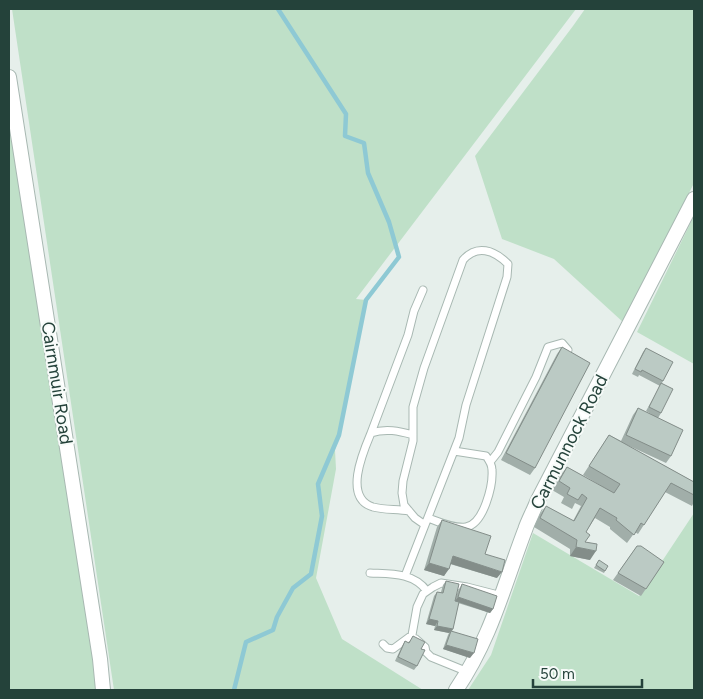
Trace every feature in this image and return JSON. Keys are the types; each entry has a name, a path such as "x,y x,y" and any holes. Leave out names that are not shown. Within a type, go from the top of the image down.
{"street":[{"name":"Cairnmuir Road","path":"9,77 96,630 103,690"},
{"name":"Carmunnock Road","path":"456,690 486,638 525,529 537,502 694,199"}],"lane":[{"path":"405,576 427,522 454,451 459,438 466,405 508,271 508,264 502,258 492,253 478,250 471,252 463,260 424,368 413,407 413,435 409,460 402,482 404,505 415,518 427,522 467,527 476,522 483,512 493,469 490,462 486,456 454,451"},
{"path":"408,511 375,508 367,504 358,493 357,485 360,464 423,290"},
{"path":"490,462 498,452 536,377 548,347 562,342 568,350"},
{"path":"372,433 380,430 389,430 413,435"},
{"path":"370,573 390,573 405,576 422,584 427,591"},
{"path":"384,644 387,648 393,649 412,636 423,594 441,584 467,587 502,596"},
{"path":"412,636 425,647 426,652 431,657 468,672"}],"green space":[{"path":"12,9 576,9 356,299 366,300 335,450 336,469 316,578 342,639 423,690 114,690"},
{"path":"585,9 694,9 694,183 624,323 554,259 502,239 475,156"},
{"path":"9,117 98,690 9,690"},
{"path":"694,216 694,364 637,332"},
{"path":"694,513 694,690 468,690 491,655 533,533 639,596"}],"building":[{"path":"562,347 590,363 535,468 506,453"},
{"path":"646,348 673,362 663,381 642,370 641,372 635,369"},
{"path":"661,383 673,389 661,413 649,407"},
{"path":"638,408 683,430 671,456 626,435"},
{"path":"609,435 694,482 694,495 671,483 644,525 641,523 634,535 616,520 617,518 600,508 586,532 590,535 585,542 597,544 596,551 576,547 577,540 540,518 546,506 574,521 587,498 582,494 578,500 567,494 570,488 559,481 567,467 614,493 620,484 589,466"},
{"path":"442,520 491,536 485,554 505,560 502,572 453,556 449,569 429,563"},
{"path":"637,546 641,546 664,562 646,589 618,573"},
{"path":"599,560 608,566 605,571 596,565"},
{"path":"446,581 459,584 455,601 459,602 453,629 437,626 438,621 429,619 437,592 443,593"},
{"path":"462,584 497,596 493,609 458,597"},
{"path":"451,631 478,639 474,653 446,645"},
{"path":"413,636 425,642 421,649 425,650 417,666 398,657 405,641 409,643"}],"waterway":[{"path":"234,690 246,642 273,630 277,617 293,588 311,574 322,516 318,484 339,435 366,300 399,257 389,222 368,173 364,143 345,136 346,114 278,9"}]}
